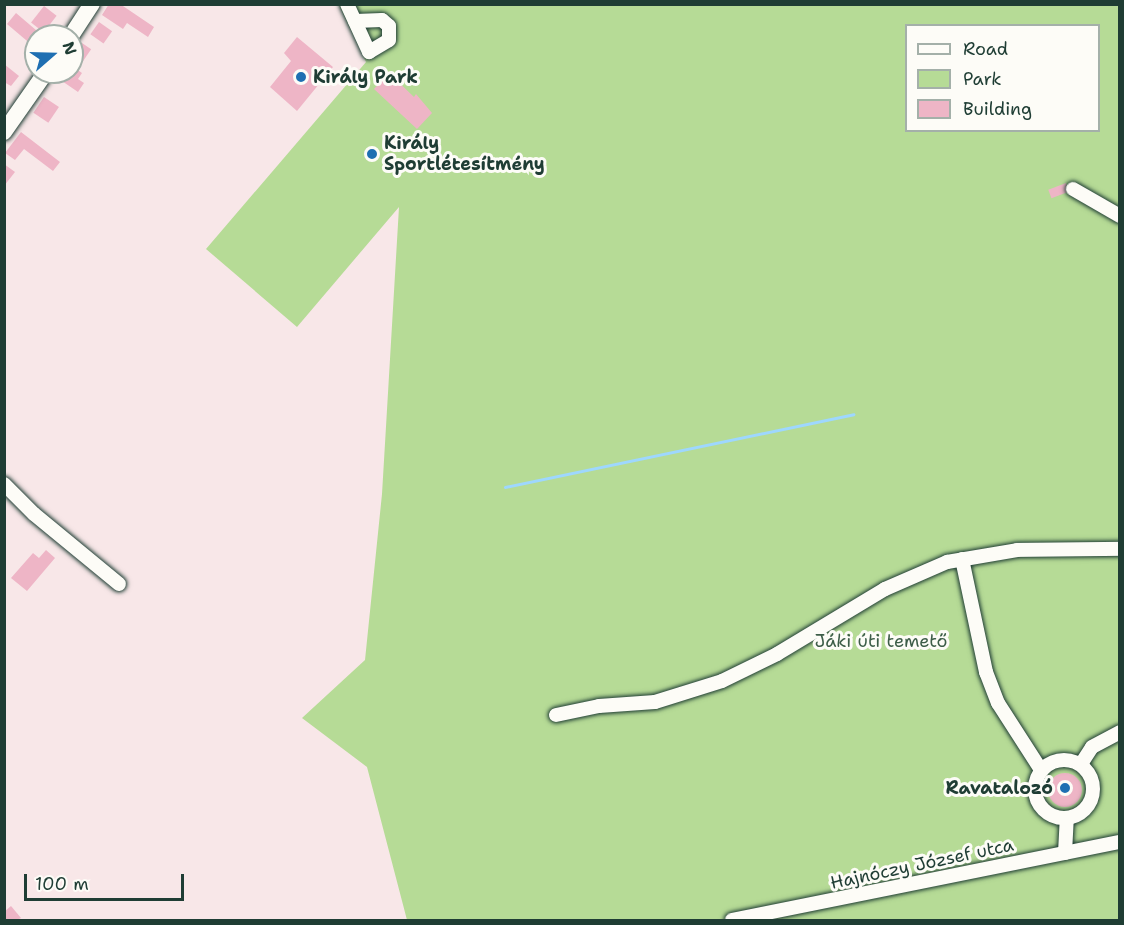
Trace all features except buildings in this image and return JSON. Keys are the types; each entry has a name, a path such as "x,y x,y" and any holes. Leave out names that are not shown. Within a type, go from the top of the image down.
{"main road":[{"path":"78,24 92,4"},
{"path":"4,132 38,84"}],"street":[{"path":"347,4 369,52 387,43 389,26 377,19 355,21"},
{"path":"1073,189 1119,216"},
{"path":"4,484 119,584"},
{"path":"556,715 599,706 655,702 722,681 777,654 885,589 962,559 1034,549 1119,549"},
{"path":"962,559 986,672 998,703 1041,770"},
{"path":"1081,764 1092,747 1119,732"},
{"path":"1060,759 1081,764 1094,784 1093,796 1084,811 1067,818 1051,815 1038,804 1035,786 1041,770 1060,759"},
{"path":"1065,853 1067,818"},
{"name":"Hajnóczy József utca","path":"732,921 1119,842"}],"green space":[{"name":"Jáki úti temető","path":"339,5 1119,5 1119,920 407,920 367,767 302,718 365,660 382,494 399,207 297,327 206,249 366,62"}],"waterway":[{"path":"505,487 853,414"}],"place":[{"name":"Király Park","path":"301,77"},
{"name":"Király Sportlétesítmény","path":"372,154"},
{"name":"Ravatalozó","path":"1065,788"}]}
